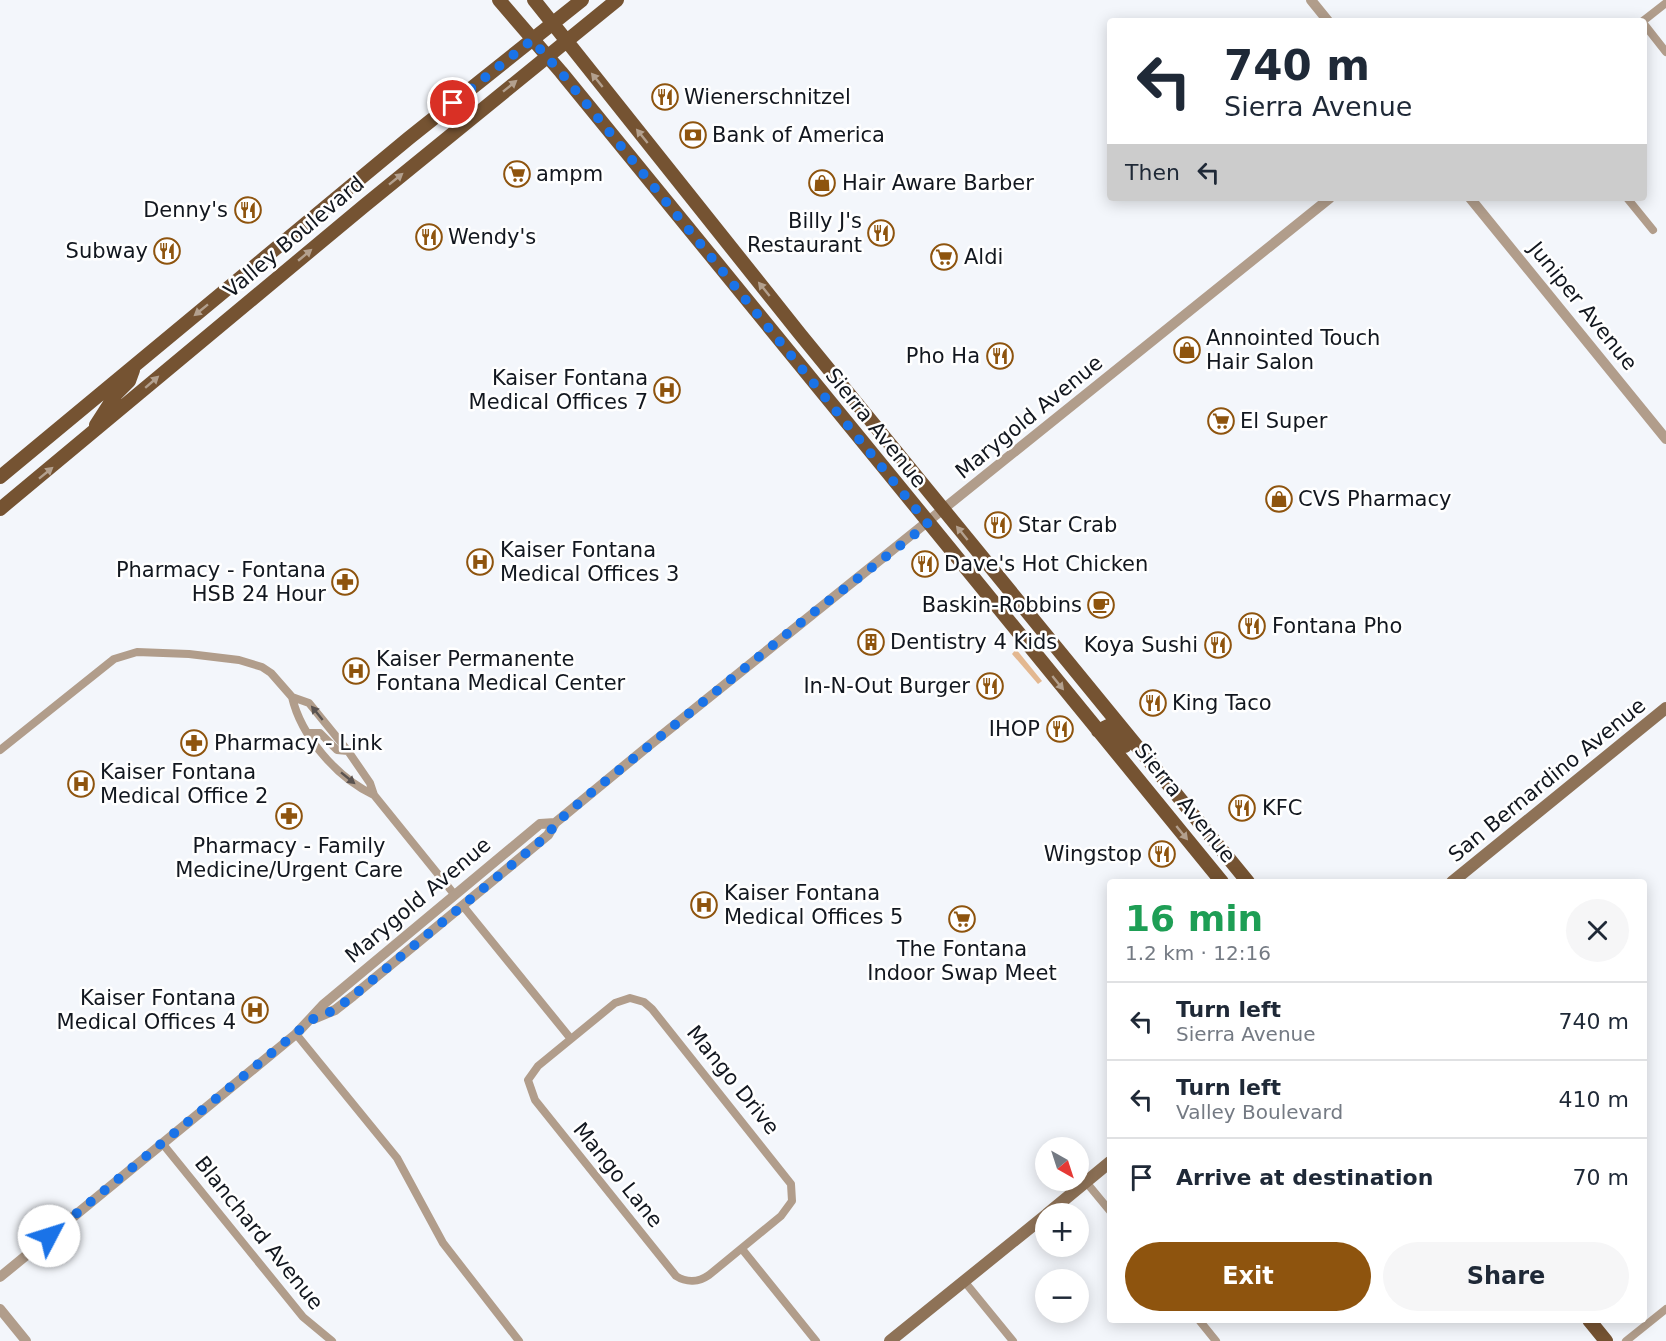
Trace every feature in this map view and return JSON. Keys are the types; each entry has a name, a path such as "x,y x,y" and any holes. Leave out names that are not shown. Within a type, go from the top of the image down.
{"main road":[{"name":"Sierra Avenue","path":"499,0 1220,879"},
{"name":"Sierra Avenue","path":"534,0 944,511 1246,879"},
{"name":"Valley Boulevard","path":"0,477 409,138 582,0"},
{"name":"Valley Boulevard","path":"0,509 617,0"},
{"path":"88,437 116,394 129,381 135,365"},
{"name":"San Bernardino Avenue","path":"1456,879 1666,708"},
{"path":"1098,731 1108,726 1157,785 1182,801"},
{"path":"1089,1180 1107,1164"},
{"path":"1060,1203 1075,1191"},
{"path":"890,1341 1035,1223"},
{"path":"1591,1323 1606,1341"}],"street":[{"path":"1311,0 1326,18"},
{"path":"1647,20 1666,3"},
{"path":"1647,27 1666,52"},
{"name":"Marygold Avenue","path":"0,1277 296,1034 313,1019 324,1004 454,894 485,880 809,616 928,524 1326,201"},
{"name":"Juniper Avenue","path":"1472,201 1666,439"},
{"path":"1629,201 1653,230"},
{"path":"0,750 105,665 125,654 137,652 189,654 251,663 271,673 292,697 309,704 348,751 370,783 374,795 454,894 439,918 367,976 353,996"},
{"path":"292,697 296,713 308,734 340,772 362,790 374,795"},
{"path":"308,734 320,733 337,750 348,751"},
{"name":"Marygold Avenue","path":"313,1019 335,1010 353,996 548,835 555,824"},
{"path":"463,906 571,1039"},
{"name":"Mango Drive","path":"571,1039 615,1003 630,998 645,1002 685,1049 791,1184 793,1196 788,1208 742,1249"},
{"path":"296,1034 397,1158 443,1243 519,1341"},
{"name":"Mango Lane","path":"571,1039 532,1072 528,1080 532,1095 676,1276 690,1281 705,1278 742,1249"},
{"name":"Blanchard Avenue","path":"162,1143 303,1317 332,1341"},
{"path":"1089,1186 1107,1207"},
{"path":"742,1249 816,1341"},
{"path":"964,1281 1013,1341"},
{"path":"0,1309 26,1341"},
{"path":"1626,1341 1666,1309"},
{"path":"1201,1323 1216,1341"}],"shaded area":[{"path":"1016,649 1042,681 1038,684 1012,654"}],"place":[{"name":"Wienerschnitzel","path":"665,97"},
{"name":"Bank of America","path":"693,135"},
{"name":"ampm","path":"517,174"},
{"name":"Hair Aware Barber","path":"822,183"},
{"name":"Denny's","path":"248,210"},
{"name":"Billy J's Restaurant","path":"881,233"},
{"name":"Wendy's","path":"429,237"},
{"name":"Subway","path":"167,251"},
{"name":"Aldi","path":"944,257"},
{"name":"Annointed Touch Hair Salon","path":"1187,350"},
{"name":"Pho Ha","path":"1000,356"},
{"name":"Kaiser Fontana Medical Offices 7","path":"667,390"},
{"name":"El Super","path":"1221,421"},
{"name":"CVS Pharmacy","path":"1279,499"},
{"name":"Star Crab","path":"998,525"},
{"name":"Kaiser Fontana Medical Offices 3","path":"480,562"},
{"name":"Dave's Hot Chicken","path":"925,564"},
{"name":"Pharmacy - Fontana HSB 24 Hour","path":"345,582"},
{"name":"Baskin-Robbins","path":"1101,605"},
{"name":"Fontana Pho","path":"1252,626"},
{"name":"Dentistry 4 Kids","path":"871,642"},
{"name":"Koya Sushi","path":"1218,645"},
{"name":"Kaiser Permanente Fontana Medical Center","path":"356,671"},
{"name":"In-N-Out Burger","path":"990,686"},
{"name":"King Taco","path":"1153,703"},
{"name":"IHOP","path":"1060,729"},
{"name":"Pharmacy - Link","path":"194,743"},
{"name":"Kaiser Fontana Medical Office 2","path":"81,784"},
{"name":"KFC","path":"1242,808"},
{"name":"Pharmacy - Family Medicine/Urgent Care","path":"289,816"},
{"name":"Wingstop","path":"1162,854"},
{"name":"Kaiser Fontana Medical Offices 5","path":"704,905"},
{"name":"The Fontana Indoor Swap Meet","path":"962,919"},
{"name":"Kaiser Fontana Medical Offices 4","path":"255,1010"}],"route":[{"path":"49,1236 313,1019 335,1010 353,996 548,835 555,824 586,797 809,616 928,524 563,75 532,40 453,103"}]}
